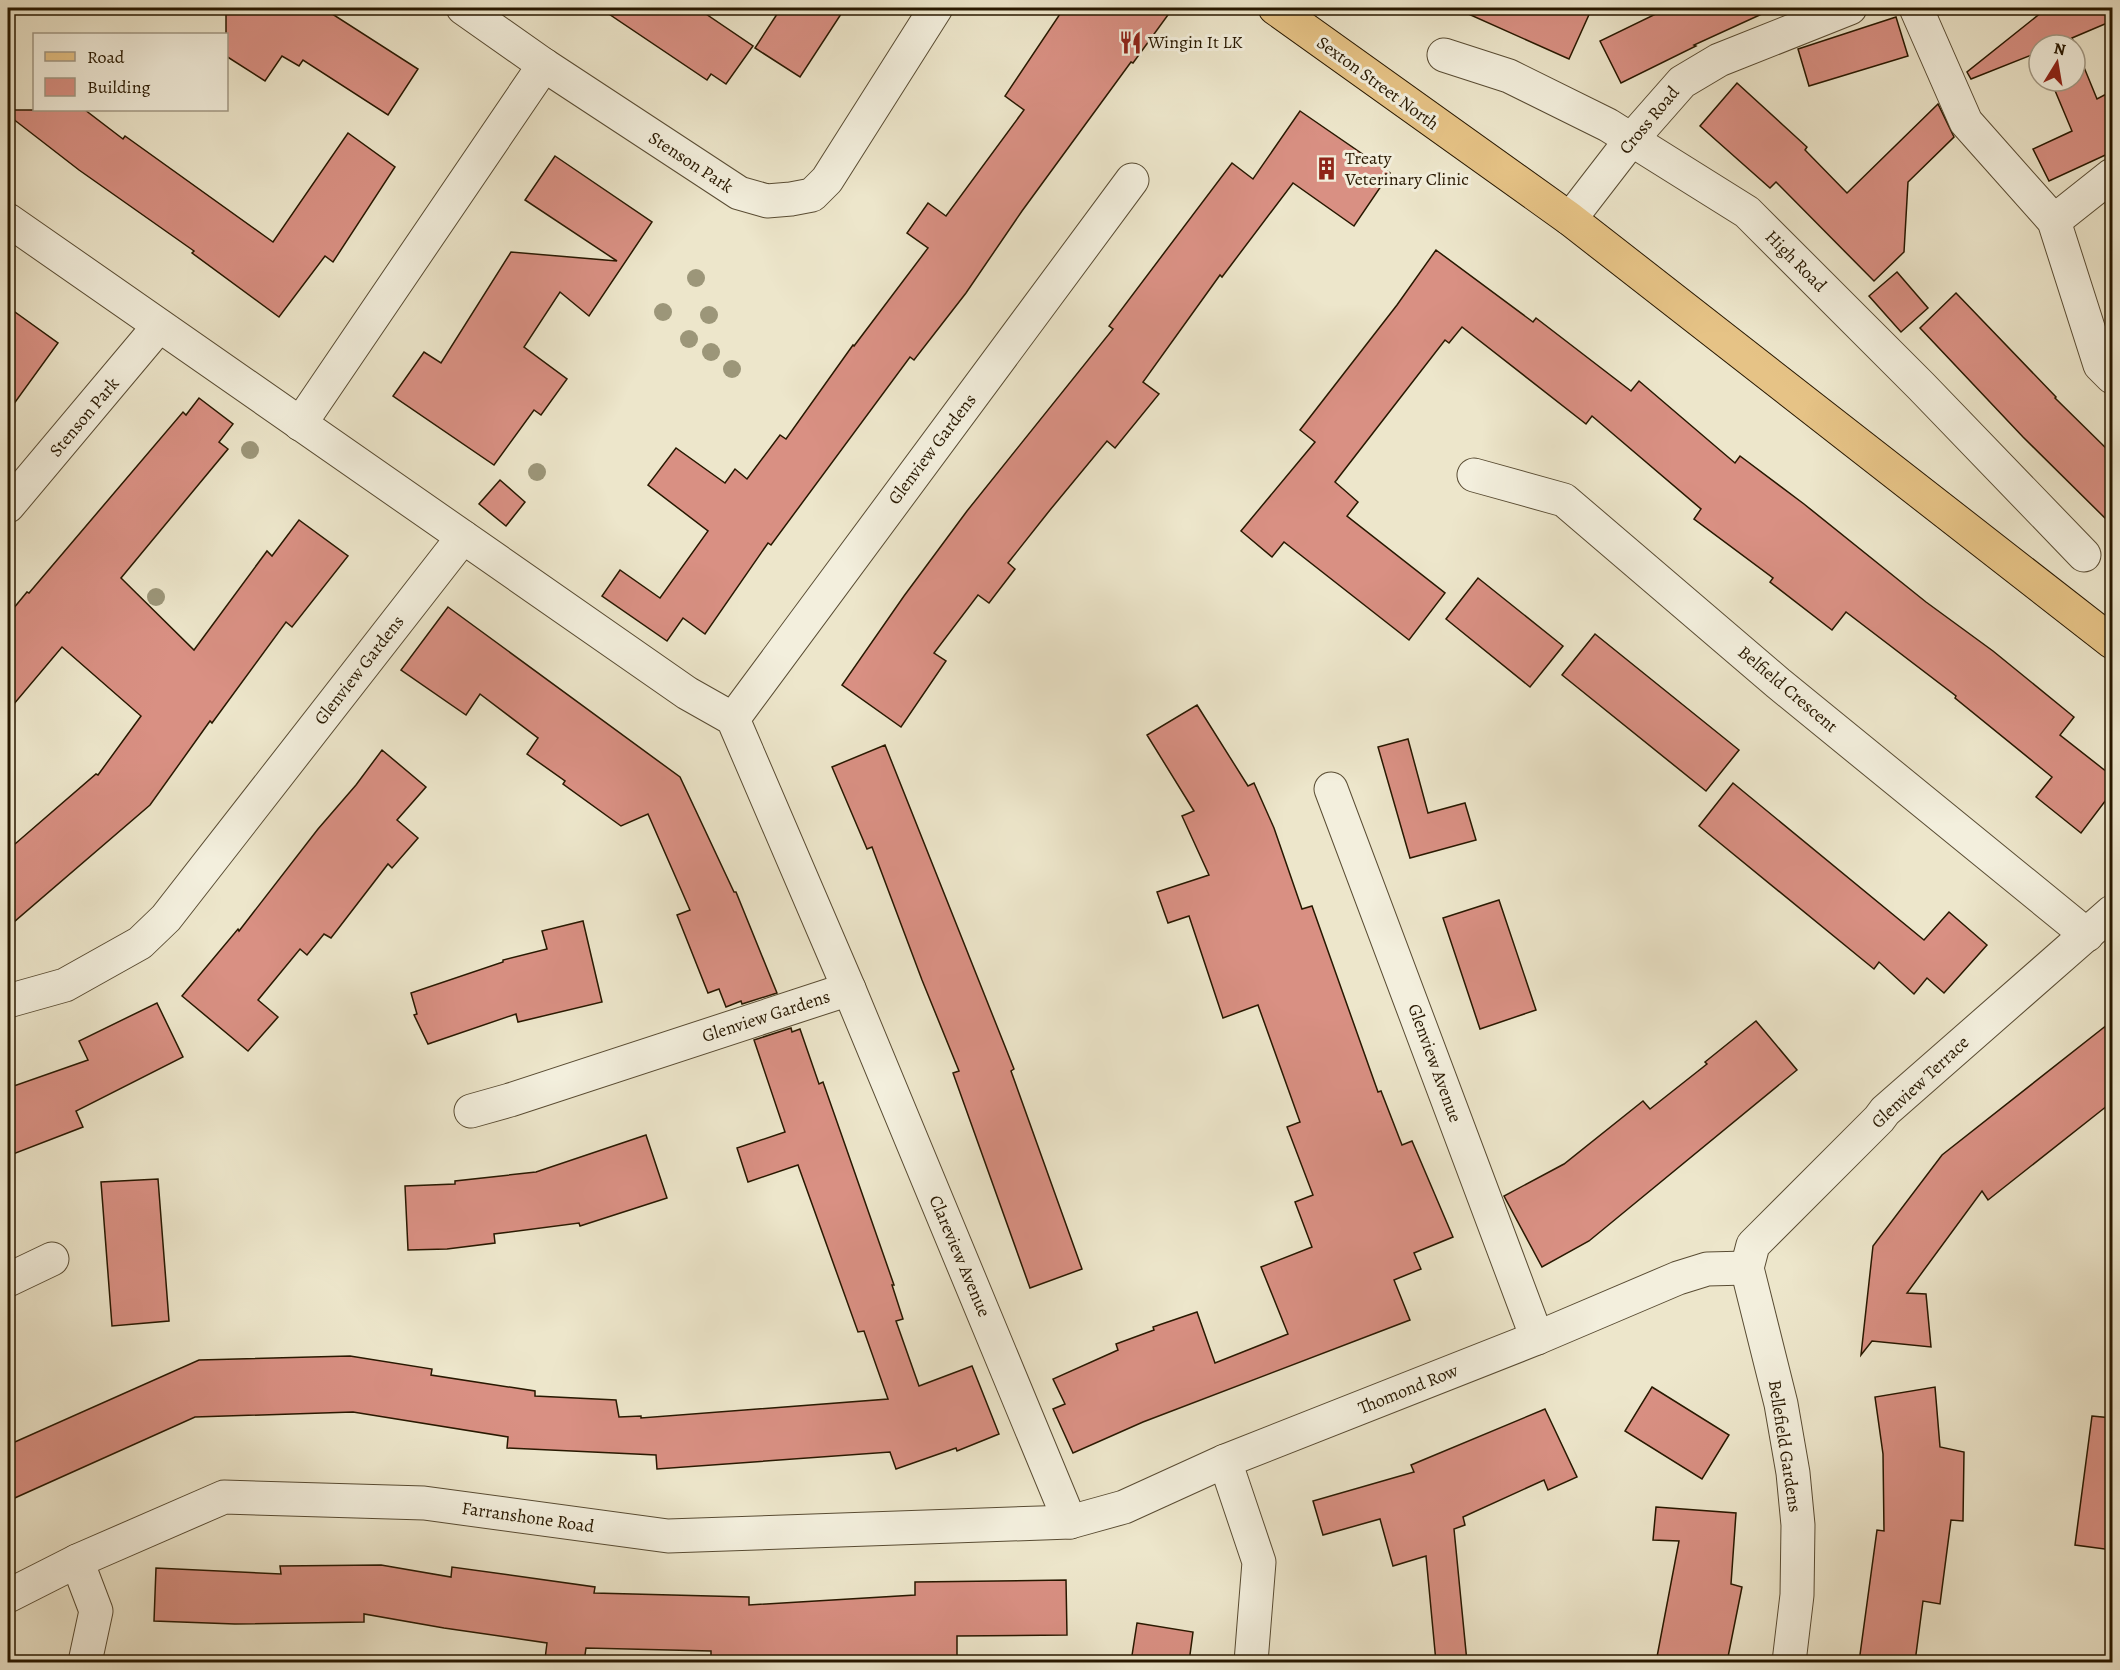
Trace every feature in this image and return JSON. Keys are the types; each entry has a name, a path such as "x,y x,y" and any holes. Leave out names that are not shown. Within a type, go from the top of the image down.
{"main road":[{"name":"Sexton Street North","path":"1275,8 1570,219"},
{"path":"1570,219 2112,642"}],"street":[{"name":"Stenson Park","path":"463,8 544,65 739,193 767,201 790,200 812,195 828,180 936,8"},
{"name":"Cross Road","path":"1570,219 1631,140 1682,82 1719,60 1850,8"},
{"path":"1916,8 1966,122 2054,221 2100,365 2112,377"},
{"name":"High Road","path":"1444,56 1509,76 1608,125 1747,212 1921,386 2084,555"},
{"path":"300,424 544,65"},
{"path":"2054,221 2112,175"},
{"name":"Glenview Gardens","path":"471,1111 849,989 733,719 1132,180"},
{"path":"8,220 687,693 733,719"},
{"name":"Stenson Park","path":"8,506 159,326"},
{"name":"Belfield Crescent","path":"1474,475 1563,500 1787,690 2086,935"},
{"name":"Glenview Gardens","path":"8,1001 65,985 140,943 166,918 463,537"},
{"name":"Glenview Avenue","path":"1331,789 1537,1338"},
{"name":"Glenview Terrace","path":"1747,1268 1753,1245 1885,1111 2112,912"},
{"name":"Clareview Avenue","path":"849,989 1071,1522"},
{"path":"8,1280 52,1259"},
{"name":"Thomond Row","path":"1071,1522 1124,1506 1225,1461 1537,1338 1678,1278 1707,1269 1747,1268"},
{"name":"Bellefield Gardens","path":"1747,1268 1781,1404 1793,1473 1798,1525 1797,1595 1789,1662"},
{"path":"1225,1461 1259,1562 1251,1662"},
{"name":"Farranshone Road","path":"8,1596 77,1561 224,1497 424,1503 668,1536 1071,1522"},
{"path":"77,1561 96,1611 85,1662"}],"building":[{"path":"226,8 323,8 418,69 388,115 303,60 299,66 282,56 265,81 228,57 228,33 226,33"},
{"path":"600,8 697,8 753,46 726,84 711,74 707,80"},
{"path":"781,8 845,8 800,77 755,48"},
{"path":"1064,8 1173,8 1022,211 966,293 914,360 910,357 771,545 768,543 705,634 683,618 667,641 602,596 620,570 660,598 708,531 648,485 676,448 725,483 735,469 747,479 780,435 786,439 853,345 928,248 907,233 928,203 946,216 1024,110 1005,96"},
{"path":"1455,8 1592,8 1569,59"},
{"path":"1668,8 1775,8 1694,45 1696,46 1621,83 1600,41"},
{"path":"2047,8 2112,8 2112,21 2084,33 2027,33 2027,57 1971,79 1967,72"},
{"path":"1896,17 1908,56 1809,86 1798,49"},
{"path":"2087,74 2097,99 2112,91 2112,152 2049,181 2033,149 2072,131 2056,93 2087,93"},
{"path":"1737,83 1807,147 1805,150 1847,193 1938,104 1954,137 1908,182 1904,252 1874,281 1776,182 1770,188 1700,126"},
{"path":"8,110 86,111 123,139 125,136 273,242 348,133 395,167 333,262 325,256 279,317 192,253 194,251 79,170 8,115"},
{"path":"1300,111 1390,173 1354,226 1293,183 1222,277 1220,275 1143,382 1159,394 1115,448 1107,441 1050,510 1008,563 1015,569 989,603 978,595 934,653 946,661 901,727 842,685 967,511 1113,329 1109,326 1232,163 1253,179"},
{"path":"555,156 652,222 589,316 560,292 524,347 567,379 541,415 534,410 494,465 393,396 424,352 441,363 511,252 617,261 525,200"},
{"path":"1436,250 1533,322 1536,318 1631,391 1639,381 1735,463 1740,456 1926,602 1993,651 2074,717 2060,735 2112,776 2112,792 2081,833 2036,797 2052,777 1955,698 1956,696 1846,612 1832,630 1770,582 1773,578 1694,519 1701,509 1592,416 1586,424 1462,327 1449,343 1445,340 1335,482 1358,502 1347,516 1445,593 1409,640 1284,542 1272,557 1241,531 1315,442 1300,430 1397,305"},
{"path":"1897,272 1928,308 1901,332 1869,296"},
{"path":"1956,293 2055,398 2112,454 2112,525 2023,437 1920,328"},
{"path":"8,307 58,343 8,412"},
{"path":"199,398 233,424 219,442 228,449 121,578 194,650 267,551 272,556 299,520 348,556 292,627 286,622 212,723 210,721 150,805 8,927 8,850 96,774 98,775 141,716 62,647 8,711 8,615 183,412 186,415"},
{"path":"500,480 525,502 506,526 479,504"},
{"path":"1478,578 1563,646 1530,687 1446,619"},
{"path":"448,607 680,777 736,892 777,993 742,1004 741,1001 726,1007 719,989 708,993 677,915 690,910 648,814 621,826 563,784 565,781 527,754 538,738 480,694 466,715 401,670"},
{"path":"1595,634 1739,750 1706,791 1562,675"},
{"path":"1197,705 1248,786 1254,783 1274,828 1302,909 1312,906 1378,1092 1381,1091 1402,1145 1412,1141 1453,1237 1414,1253 1421,1269 1394,1280 1410,1320 1143,1422 1073,1453 1053,1409 1065,1404 1053,1379 1118,1350 1116,1344 1154,1330 1153,1327 1197,1312 1215,1363 1288,1334 1261,1267 1312,1247 1295,1202 1313,1195 1287,1127 1300,1122 1258,1005 1223,1018 1189,916 1168,923 1157,892 1209,875 1182,816 1194,811 1147,735"},
{"path":"1408,739 1428,813 1465,803 1476,840 1410,858 1378,747"},
{"path":"885,745 1014,1069 1011,1071 1082,1269 1030,1288 953,1073 959,1071 872,847 867,849 832,767"},
{"path":"382,750 426,787 397,820 418,838 392,868 388,864 331,938 324,934 307,955 300,949 258,1000 278,1017 248,1051 182,996 238,929 239,931"},
{"path":"1733,783 1924,940 1949,912 1987,945 1944,993 1927,978 1914,994 1879,962 1874,969 1699,826"},
{"path":"1499,900 1536,1010 1480,1029 1443,918"},
{"path":"583,921 602,1002 518,1022 516,1014 428,1044 414,1015 417,1014 411,993 503,962 503,960 547,949 542,931"},
{"path":"157,1003 183,1057 76,1111 83,1127 8,1156 8,1088 88,1060 79,1041"},
{"path":"1756,1021 1797,1070 1589,1241 1542,1267 1504,1196 1564,1164 1643,1101 1650,1109"},
{"path":"2112,1021 2112,1102 1988,1200 1982,1191 1907,1293 1926,1294 1931,1347 1872,1341 1861,1355 1873,1246 1942,1155"},
{"path":"791,1028 792,1032 800,1029 819,1084 823,1082 894,1285 892,1285 903,1319 896,1321 919,1386 972,1366 999,1434 957,1451 956,1448 896,1469 890,1452 657,1469 656,1455 507,1448 508,1437 353,1412 195,1417 8,1501 8,1445 199,1360 350,1356 432,1369 431,1375 535,1391 535,1396 616,1400 619,1417 641,1416 641,1418 888,1399 864,1331 858,1332 798,1165 748,1182 737,1148 785,1132 754,1040"},
{"path":"646,1135 667,1198 580,1226 579,1223 494,1234 495,1243 447,1249 408,1250 405,1186 455,1184 455,1181 536,1172"},
{"path":"158,1179 169,1321 112,1326 101,1182"},
{"path":"1652,1387 1729,1435 1702,1479 1625,1431"},
{"path":"1935,1387 1940,1447 1964,1452 1963,1521 1951,1520 1940,1604 1923,1601 1915,1662 1859,1662 1877,1530 1884,1531 1883,1454 1875,1397"},
{"path":"1545,1409 1577,1477 1548,1490 1544,1480 1463,1517 1465,1525 1454,1529 1467,1662 1436,1662 1426,1556 1393,1566 1380,1519 1323,1535 1313,1501 1414,1472 1411,1465"},
{"path":"2092,1416 2112,1418 2112,1550 2075,1545"},
{"path":"1656,1507 1736,1513 1731,1584 1742,1587 1727,1662 1656,1662 1679,1541 1653,1540"},
{"path":"381,1565 451,1577 452,1567 595,1587 594,1593 749,1597 749,1605 915,1595 915,1582 1066,1580 1067,1635 957,1636 957,1660 711,1662 711,1651 586,1648 584,1662 572,1662 545,1659 547,1643 364,1614 364,1622 235,1624 154,1621 156,1568 281,1574 280,1566"},
{"path":"1137,1623 1193,1632 1189,1662 1131,1662"}],"place":[{"name":"Wingin It LK","path":"1130,42"},
{"name":"Treaty Veterinary Clinic","path":"1327,168"}]}
